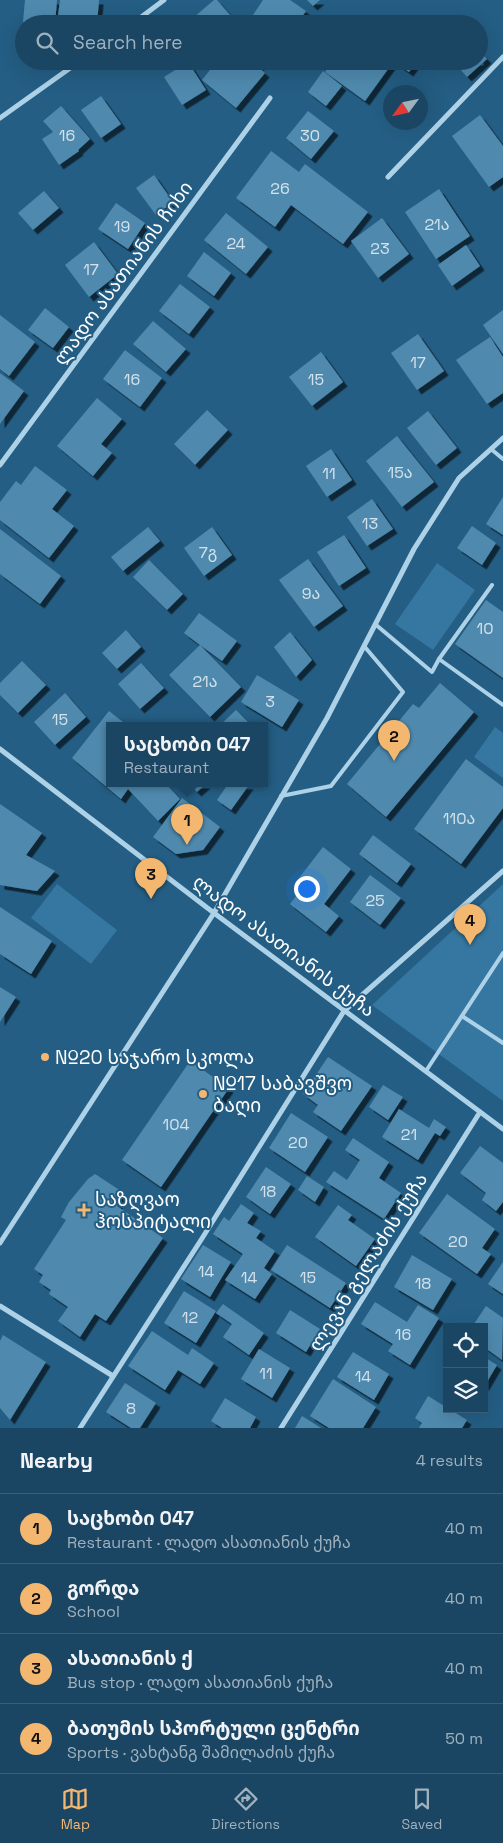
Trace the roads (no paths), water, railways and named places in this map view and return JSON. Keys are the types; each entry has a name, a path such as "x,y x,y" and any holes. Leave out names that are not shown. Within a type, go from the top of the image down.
{"street":[{"path":"144,15 164,0"},
{"path":"388,177 503,57"},
{"path":"0,118 67,70"},
{"name":"ლადო ასათიანის ჩიხი","path":"0,465 270,98"},
{"path":"0,1243 214,913 326,718 414,549 459,478 503,438"},
{"name":"ლადო ასათიანის ქუჩა","path":"0,749 214,913 503,1129"},
{"path":"80,1428 201,1240 344,1011 503,871"},
{"name":"ლევან გელაძის ქუჩა","path":"281,1428 480,1112"},
{"path":"0,1306 113,1376"}],"lane":[{"path":"490,449 503,459"},
{"path":"375,624 432,672 439,659 492,585"},
{"path":"281,796 331,786 403,692 364,646"},
{"path":"439,659 503,705"},
{"path":"426,1071 503,953"},
{"path":"462,1016 503,1044"}],"place":[{"name":"გორდა","path":"394,761"},
{"name":"საცხობი 047","path":"187,845"},
{"name":"ასათიანის ქ","path":"151,899"},
{"name":"ბათუმის სპორტული ცენტრი","path":"470,945"},
{"name":"№20 საჯარო სკოლა","path":"45,1057"},
{"name":"№17 საბავშვო ბაღი","path":"203,1094"},
{"name":"საზღვაო ჰოსპიტალი","path":"84,1210"}]}
